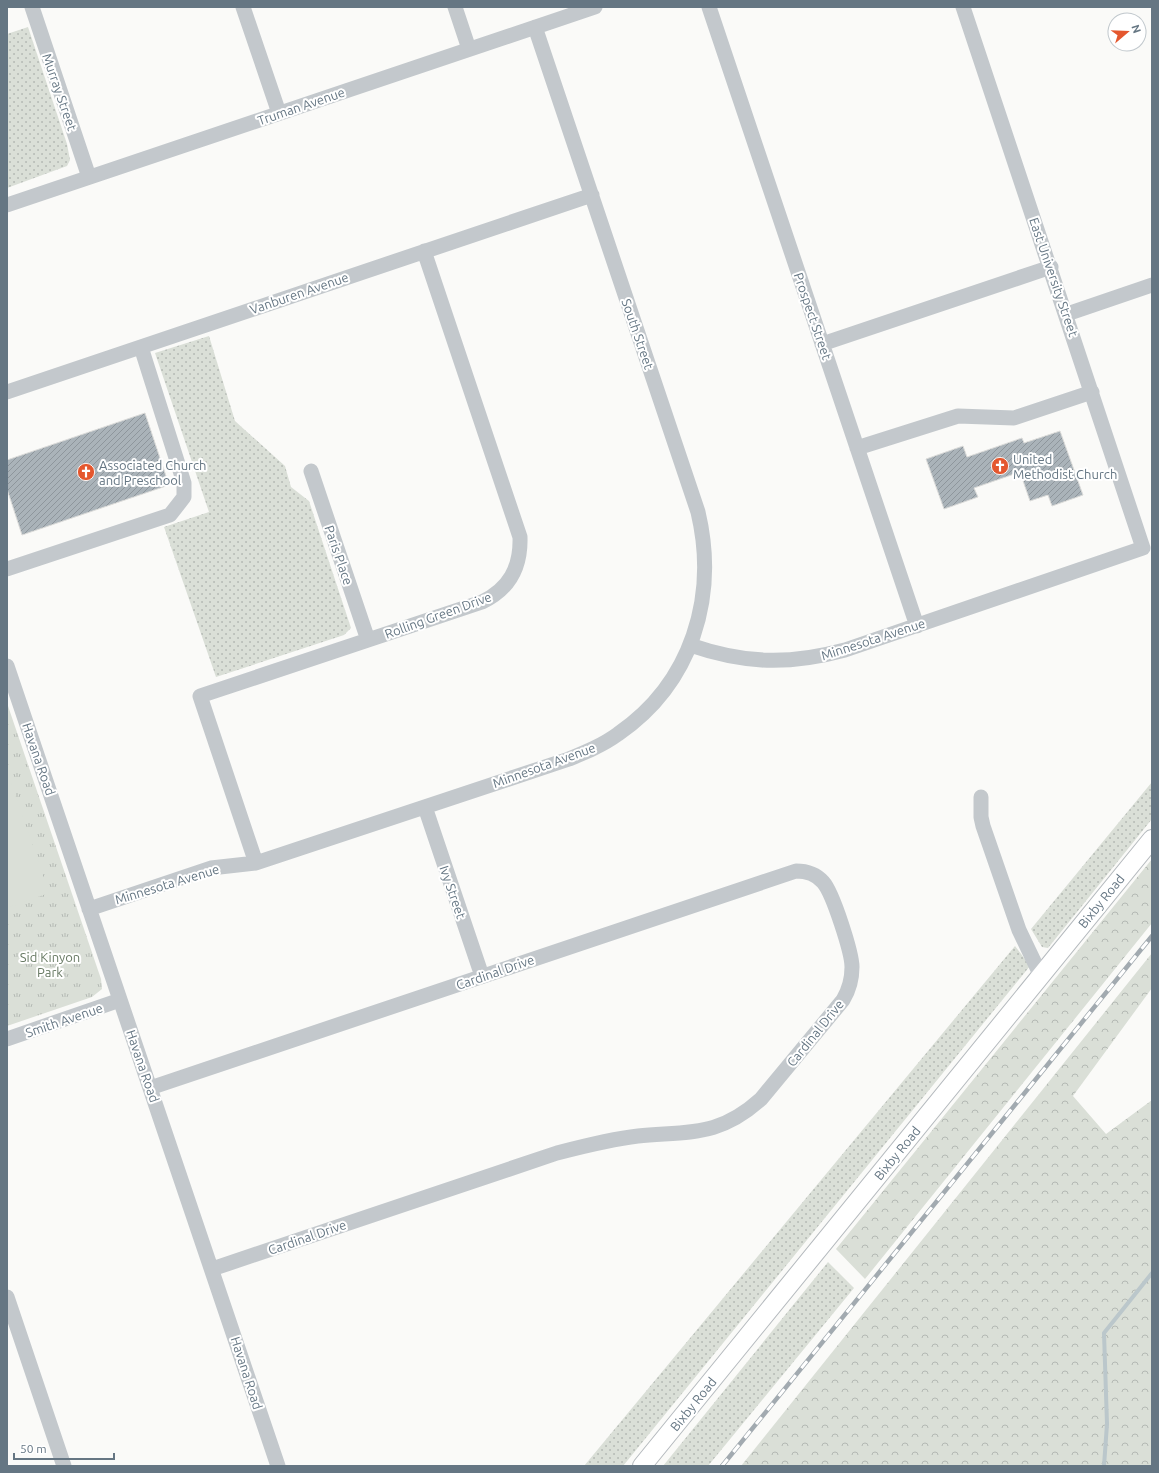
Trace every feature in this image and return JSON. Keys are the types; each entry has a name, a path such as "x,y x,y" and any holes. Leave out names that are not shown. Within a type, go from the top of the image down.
{"main road":[{"name":"Bixby Road","path":"642,1466 1152,839"}],"street":[{"name":"Murray Street","path":"32,7 89,177"},
{"path":"243,7 279,113"},
{"path":"455,7 469,49"},
{"name":"Truman Avenue","path":"7,205 595,7"},
{"name":"Prospect Street","path":"709,7 917,626"},
{"name":"East University Street","path":"963,7 1092,392 1148,550"},
{"name":"South Street","path":"535,27 695,504 703,532 706,559 705,586 700,613 690,646"},
{"name":"Vanburen Avenue","path":"7,392 592,195"},
{"name":"Rolling Green Drive","path":"256,863 200,696 368,640 492,596 504,588 518,565 520,537 424,251"},
{"path":"822,344 1051,266"},
{"path":"1067,314 1152,285"},
{"path":"7,569 170,515 184,497 184,483 141,347"},
{"path":"857,448 958,416 1014,418 1092,392"},
{"name":"Paris Place","path":"311,471 368,640"},
{"name":"Minnesota Avenue","path":"89,909 211,868 256,863 569,759 594,748 618,734 639,717 658,698 670,681 690,646 734,658 763,662 816,658 845,650 1148,550"},
{"name":"Havana Road","path":"7,666 278,1466"},
{"path":"981,797 981,816 983,826 1019,930 1041,976"},
{"name":"Ivy Street","path":"425,807 482,976"},
{"name":"Cardinal Drive","path":"150,1088 796,871 806,871 815,875 824,883 829,892 850,954 852,968 850,982 843,1000 760,1099 747,1111 732,1121 715,1128 697,1132 637,1136 557,1153 212,1269"},
{"name":"Smith Avenue","path":"7,1040 120,1000"},
{"path":"7,1297 64,1466"}],"green space":[{"path":"28,27 67,144 70,160 67,166 7,188 7,34"},
{"path":"209,336 235,421 285,466 291,487 309,501 351,628 344,635 216,677 164,527 209,512 155,353"},
{"name":"Sid Kinyon Park","path":"7,703 101,979 102,989 92,997 7,1026"},
{"path":"7,771 49,893 7,908"},
{"path":"1152,782 1152,819 1048,948 1042,947 1031,929"},
{"path":"1152,859 1152,923 865,1279 836,1249"},
{"path":"1015,946 1030,966 623,1466 584,1466"},
{"path":"1152,953 1152,988 1073,1096 1106,1134 1152,1100 1152,1466 741,1466"},
{"path":"828,1262 854,1288 708,1466 663,1466"}],"building":[{"name":"Associated Church and Preschool","path":"145,413 169,485 22,535 7,489 7,460"},
{"name":"United Methodist Church","path":"1060,431 1083,495 1052,506 1048,495 1030,501 1020,472 974,488 978,497 944,509 926,459 963,446 967,457 1022,438 1024,443"}],"waterway":[{"path":"1104,1466 1107,1424 1104,1333 1152,1273"}],"railway":[{"path":"722,1466 1152,936"}],"place":[{"name":"United Methodist Church","path":"1000,466"},
{"name":"Associated Church and Preschool","path":"86,472"}]}
